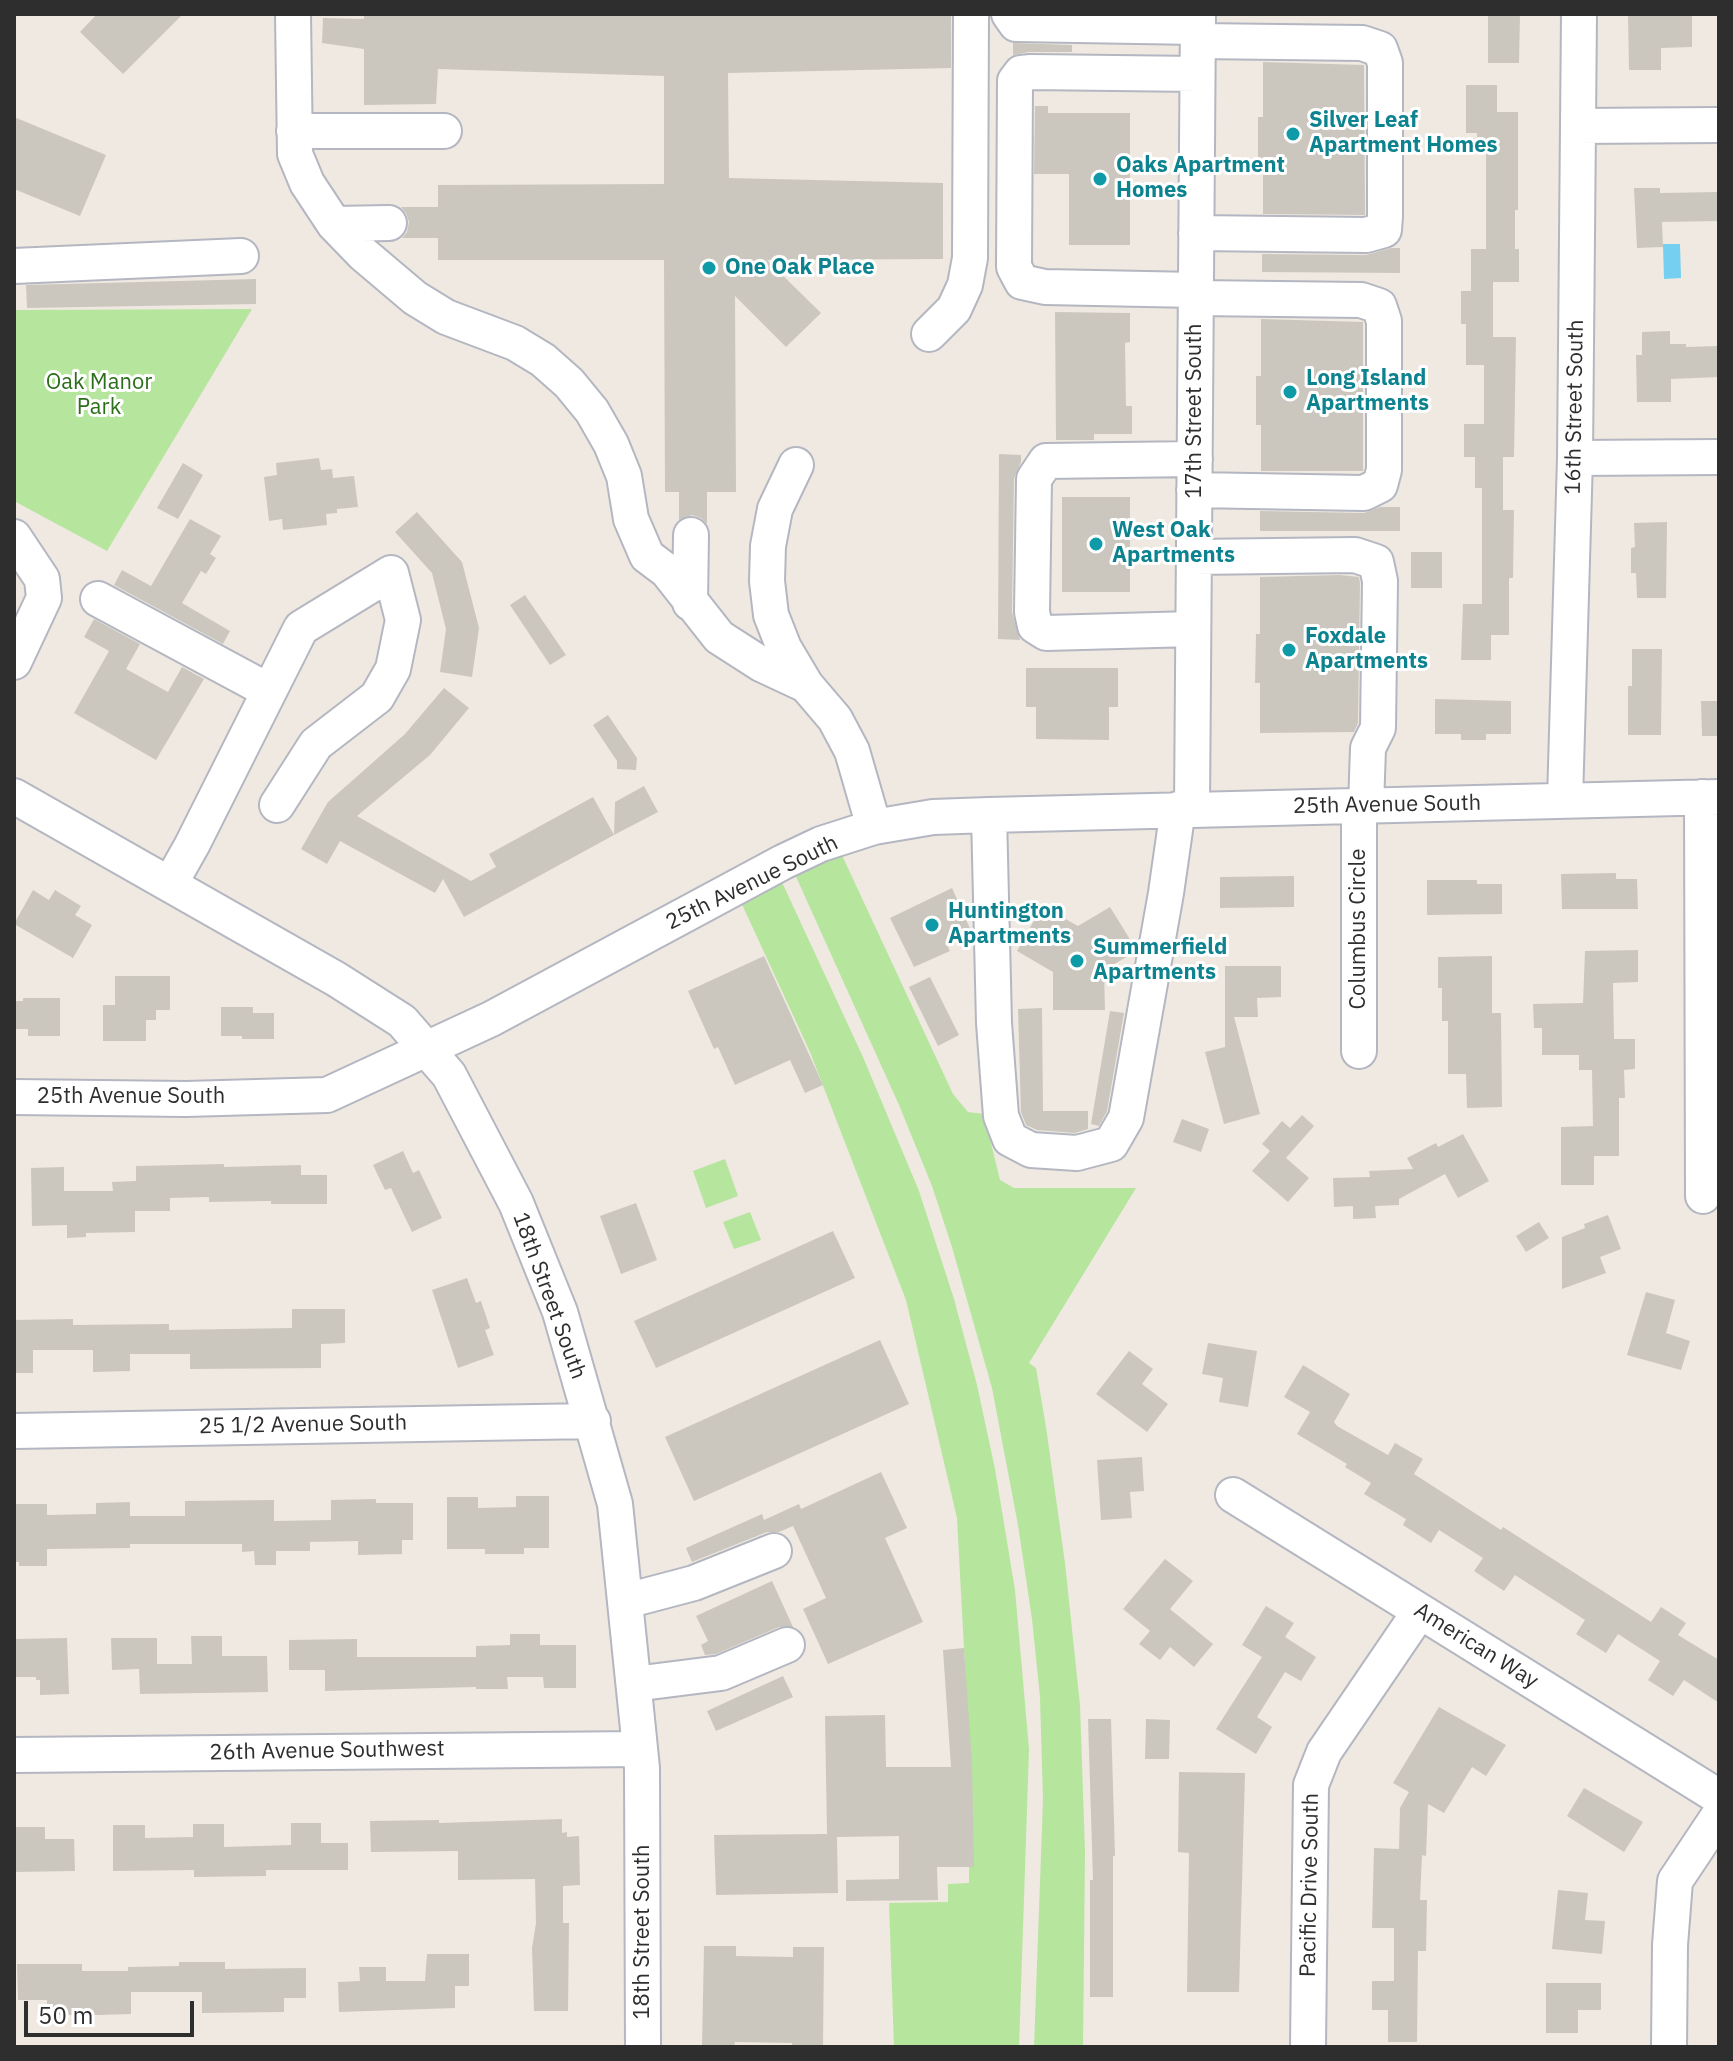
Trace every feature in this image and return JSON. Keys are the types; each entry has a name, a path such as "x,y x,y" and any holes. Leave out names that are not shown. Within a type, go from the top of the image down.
{"street":[{"path":"293,14 295,154 307,183 334,224 363,254 415,298 446,317 515,343 543,360 569,383 592,411 611,444 624,476 631,519 647,556 667,571 719,637 761,664 806,685"},
{"path":"929,334 954,309 965,285 970,258 971,14"},
{"path":"1009,14 1016,24 1198,39 1362,43 1380,49 1385,63 1384,230 1366,235 1196,233"},
{"name":"16th Street South","path":"1565,800 1575,458 1579,14"},
{"path":"1193,629 1046,633 1035,626 1032,612 1034,479 1046,461 1364,493 1380,485 1384,455 1384,321 1379,306 1361,300 1045,287 1022,282 1014,267 1015,81 1021,73 1198,39"},
{"name":"17th Street South","path":"989,815 994,1023 1001,1116 1010,1139 1031,1150 1077,1153 1111,1144 1126,1118 1166,893 1185,809 1193,629 1198,39"},
{"path":"1578,126 1719,125"},
{"path":"294,131 444,131"},
{"path":"334,224 389,223"},
{"path":"14,266 241,256"},
{"path":"1575,458 1719,457"},
{"path":"796,465 775,509 768,546 767,581 771,615 784,648 806,685 835,719 852,751 874,827"},
{"path":"690,603 691,535"},
{"path":"14,537 42,579 44,598 14,662"},
{"name":"Columbus Circle","path":"1194,557 1355,555 1376,562 1380,581 1378,728 1368,748 1363,807 1359,1051"},
{"path":"170,884 301,628 391,573 403,620 393,669 377,697 316,744 277,805"},
{"path":"98,599 269,691"},
{"name":"18th Street South","path":"14,796 336,979 402,1021 449,1075 516,1203 560,1312 615,1504 642,1768 643,2047"},
{"path":"1703,1196 1711,797"},
{"name":"25th Avenue South","path":"14,1097 186,1099 327,1095 552,988 783,862 821,844 874,827 933,817 1711,797"},
{"name":"25 1/2 Avenue South","path":"14,1431 593,1421"},
{"name":"American Way","path":"1233,1495 1719,1797"},
{"path":"626,1601 694,1583 774,1551"},
{"name":"Pacific Drive South","path":"1308,2047 1311,1785 1324,1752 1420,1611"},
{"path":"634,1684 721,1673 787,1645"},
{"name":"26th Avenue Southwest","path":"14,1755 639,1749"},
{"path":"1669,2047 1670,1945 1675,1881 1719,1815"}],"green space":[{"name":"Oak Manor Park","path":"252,309 107,551 14,501 14,310"},
{"path":"840,851 953,1094 968,1112 984,1114 1000,1180 1014,1188 1136,1188 1029,1363 1036,1368 1046,1427 1080,1705 1085,1852 1083,2047 1034,2047 1043,1800 1040,1697 1018,1525 992,1388 932,1186 899,1105 793,870"},
{"path":"780,878 863,1057 919,1191 954,1299 995,1469 1015,1590 1029,1749 1019,2047 894,2047 889,1903 948,1902 948,1884 969,1883 970,1761 957,1518 906,1300 810,1052 740,900"},
{"path":"725,1159 738,1196 706,1208 693,1171"},
{"path":"750,1212 761,1240 734,1249 723,1222"}],"water":[{"path":"1663,244 1680,244 1681,278 1664,279"}],"building":[{"path":"97,14 183,14 123,74 80,32"},
{"name":"One Oak Place","path":"364,14 951,14 951,68 728,73 729,178 943,183 943,259 767,260 821,313 786,347 735,296 736,492 707,492 707,524 692,515 679,520 679,492 665,492 664,260 438,260 438,238 402,238 409,222 401,207 438,207 438,185 664,184 664,76 438,69 436,104 364,105 364,49 322,43 323,18 364,19"},
{"path":"1488,14 1520,14 1519,63 1488,63"},
{"path":"1628,14 1692,14 1692,47 1661,48 1661,70 1629,70"},
{"path":"1013,43 1072,45 1072,52 1013,55"},
{"name":"Silver Leaf Apartment Homes","path":"1263,62 1364,65 1365,215 1263,214 1263,167 1258,167 1258,117 1263,117"},
{"path":"1466,85 1497,85 1497,112 1518,112 1515,249 1519,249 1519,282 1493,282 1493,337 1516,337 1514,457 1503,457 1503,510 1514,510 1513,578 1509,578 1509,635 1491,635 1491,660 1461,660 1463,604 1482,604 1482,488 1475,488 1475,457 1464,457 1464,424 1484,424 1484,365 1466,365 1466,324 1461,324 1461,291 1471,291 1471,249 1486,249 1486,141 1477,141 1477,133 1466,133"},
{"name":"Oaks Apartment Homes","path":"1035,106 1048,106 1048,113 1130,113 1130,245 1069,245 1069,174 1034,174"},
{"path":"14,117 106,155 80,216 14,189"},
{"path":"1634,188 1660,188 1660,193 1719,192 1719,221 1662,222 1663,247 1637,248"},
{"path":"1400,248 1400,273 1262,272 1262,254 1366,255"},
{"path":"256,279 256,304 27,308 26,285"},
{"path":"1055,312 1130,313 1130,342 1125,343 1126,406 1132,406 1132,434 1094,434 1094,440 1056,440"},
{"path":"1261,319 1363,322 1363,471 1261,471 1261,425 1256,425 1256,376 1261,376"},
{"path":"1670,331 1670,344 1719,346 1719,377 1671,379 1671,402 1637,402 1636,355 1642,355 1642,332"},
{"path":"999,454 1021,455 1014,479 1012,612 1020,640 998,639"},
{"path":"319,458 321,470 332,469 333,478 354,476 358,507 337,509 337,513 326,514 327,525 283,530 282,519 269,521 264,477 277,475 276,463"},
{"path":"183,463 203,475 178,519 157,508"},
{"name":"West Oak Apartments","path":"1062,497 1130,497 1130,592 1062,592"},
{"path":"1380,507 1400,507 1400,531 1260,531 1260,511 1364,513"},
{"path":"417,512 462,562 479,628 472,677 440,672 446,629 432,573 395,532"},
{"path":"190,519 221,536 210,554 216,558 206,574 201,571 182,603 230,631 223,644 114,585 122,570 151,586"},
{"path":"1667,522 1666,598 1637,598 1636,573 1631,573 1631,548 1635,547 1634,523"},
{"path":"1411,552 1442,552 1442,588 1411,588"},
{"path":"1260,577 1359,577 1360,583 1358,723 1354,732 1260,733 1260,683 1255,683 1256,634 1260,634"},
{"path":"525,595 566,655 550,665 510,605"},
{"path":"94,619 140,644 126,669 168,692 182,667 204,679 156,760 74,713 109,651 84,637"},
{"path":"1632,649 1662,649 1661,735 1628,735"},
{"path":"1026,668 1118,668 1118,707 1109,707 1109,740 1036,739 1036,707 1026,707"},
{"path":"444,688 469,708 430,755 357,816 471,881 496,867 489,854 593,797 614,835 464,917 443,879 435,893 340,841 327,864 301,849 328,802 405,734"},
{"path":"1435,699 1511,701 1511,734 1486,734 1486,740 1461,740 1461,734 1435,734"},
{"path":"1701,701 1719,701 1719,736 1702,736"},
{"path":"608,715 637,758 636,770 617,769 617,761 593,725"},
{"path":"644,786 658,812 614,835 615,802"},
{"path":"1616,873 1616,879 1637,879 1638,909 1562,909 1561,874"},
{"path":"1294,876 1294,907 1220,908 1220,877"},
{"path":"1427,880 1477,880 1477,884 1502,884 1502,914 1427,915"},
{"name":"Huntington Apartments","path":"952,888 972,933 947,945 950,951 914,967 890,918"},
{"path":"33,890 49,900 55,890 81,906 75,915 92,925 73,958 14,924"},
{"name":"Summerfield Apartments","path":"1042,906 1078,926 1110,907 1136,949 1104,970 1105,1010 1053,1010 1053,972 1017,951"},
{"path":"1638,950 1638,982 1613,983 1614,1039 1635,1039 1635,1069 1624,1070 1625,1098 1619,1098 1619,1156 1594,1156 1594,1185 1561,1185 1561,1127 1593,1126 1592,1070 1579,1070 1579,1055 1542,1055 1542,1028 1534,1028 1533,1004 1583,1003 1585,951"},
{"path":"764,956 823,1085 805,1093 790,1060 735,1085 718,1047 714,1049 688,991"},
{"path":"1492,956 1492,1013 1501,1013 1502,1107 1467,1108 1466,1074 1448,1074 1448,1021 1442,1021 1438,957"},
{"path":"1225,966 1281,966 1281,997 1257,998 1258,1017 1234,1017 1260,1114 1224,1124 1205,1052 1225,1047"},
{"path":"115,976 170,976 170,1010 156,1010 156,1020 146,1020 146,1041 103,1041 103,1005 115,1005"},
{"path":"930,977 959,1035 938,1046 909,987"},
{"path":"23,998 60,998 60,1036 28,1036 28,1029 14,1029 14,1001 23,1001"},
{"path":"221,1007 253,1007 253,1013 274,1013 274,1039 221,1036"},
{"path":"1042,1008 1043,1111 1088,1111 1088,1129 1075,1133 1037,1130 1026,1125 1021,1112 1018,1009"},
{"path":"1110,1011 1124,1013 1107,1111 1099,1126 1091,1124"},
{"path":"1302,1115 1314,1126 1286,1158 1309,1178 1288,1202 1252,1171 1270,1151 1262,1144 1282,1121 1290,1128"},
{"path":"1182,1119 1209,1129 1201,1152 1173,1142"},
{"path":"1463,1134 1489,1181 1458,1198 1445,1174 1399,1199 1399,1205 1375,1206 1376,1218 1353,1219 1353,1206 1334,1207 1333,1178 1370,1177 1369,1171 1413,1169 1407,1158"},
{"path":"403,1151 413,1173 419,1170 442,1218 412,1232 391,1188 385,1190 373,1165"},
{"path":"224,1164 224,1167 301,1165 301,1175 327,1175 327,1204 209,1202 209,1197 170,1198 170,1211 135,1211 135,1232 86,1233 86,1237 67,1238 67,1225 32,1226 31,1168 64,1167 64,1191 113,1191 112,1182 136,1181 136,1166"},
{"path":"636,1203 657,1260 621,1274 600,1216"},
{"path":"1608,1215 1621,1249 1600,1257 1606,1273 1562,1289 1562,1237"},
{"path":"1539,1222 1549,1238 1526,1252 1516,1236"},
{"path":"833,1231 855,1278 656,1368 634,1321"},
{"path":"467,1278 476,1303 481,1301 490,1328 485,1330 494,1355 458,1368 432,1290"},
{"path":"1646,1292 1675,1300 1666,1333 1690,1341 1681,1370 1627,1355"},
{"path":"292,1309 345,1309 345,1343 321,1344 321,1368 190,1369 190,1354 130,1354 130,1371 93,1372 93,1350 33,1350 33,1373 14,1373 14,1320 73,1319 73,1325 169,1324 169,1330 292,1328"},
{"path":"880,1340 909,1404 694,1501 665,1437"},
{"path":"1208,1343 1257,1351 1248,1407 1219,1402 1223,1378 1202,1374"},
{"path":"1129,1351 1153,1369 1142,1384 1168,1404 1147,1432 1096,1394"},
{"path":"1303,1365 1350,1394 1334,1422 1337,1426 1388,1455 1395,1443 1423,1459 1414,1474 1651,1622 1661,1607 1686,1623 1678,1635 1719,1660 1719,1703 1684,1680 1673,1696 1648,1680 1660,1661 1618,1634 1606,1653 1576,1634 1585,1620 1515,1575 1504,1591 1474,1571 1483,1558 1439,1530 1431,1543 1403,1525 1406,1519 1364,1494 1371,1483 1345,1467 1347,1464 1297,1434 1310,1412 1284,1397"},
{"path":"1142,1457 1144,1491 1130,1492 1132,1518 1101,1520 1097,1460"},
{"path":"881,1472 907,1528 885,1538 923,1622 828,1664 803,1609 826,1598 793,1526 779,1532 767,1532 692,1562 686,1548 762,1514 764,1520 799,1504 801,1509"},
{"path":"516,1496 549,1496 549,1548 524,1548 524,1554 485,1554 485,1549 447,1549 447,1497 478,1497 478,1508 516,1507"},
{"path":"376,1499 376,1503 413,1503 413,1540 402,1540 402,1554 358,1555 358,1541 310,1542 310,1551 276,1551 276,1565 255,1565 254,1551 242,1552 242,1544 130,1544 130,1548 47,1549 47,1566 19,1566 19,1562 14,1562 14,1504 47,1504 47,1515 96,1514 96,1503 130,1502 130,1516 185,1516 185,1501 274,1500 274,1521 331,1520 331,1500"},
{"path":"1165,1559 1193,1581 1170,1609 1213,1644 1194,1667 1170,1647 1160,1660 1139,1644 1150,1631 1123,1609"},
{"path":"772,1581 793,1627 779,1627 716,1654 705,1655 701,1645 708,1641 696,1616"},
{"path":"1266,1606 1294,1623 1285,1637 1316,1657 1301,1681 1285,1672 1257,1717 1272,1727 1256,1754 1216,1729 1262,1657 1242,1645"},
{"path":"510,1634 540,1634 540,1645 576,1645 576,1688 544,1688 543,1677 507,1677 508,1689 325,1691 325,1670 289,1670 289,1640 357,1639 357,1657 476,1657 476,1646 510,1645"},
{"path":"191,1636 222,1636 222,1656 267,1656 268,1692 140,1694 139,1669 112,1670 111,1638 157,1638 157,1664 192,1664"},
{"path":"67,1638 69,1694 40,1695 40,1680 36,1677 14,1677 14,1639"},
{"path":"964,1648 972,1764 974,1867 937,1867 938,1900 846,1901 846,1880 899,1879 899,1836 837,1837 838,1893 716,1895 714,1835 827,1834 825,1716 885,1715 886,1767 951,1767 943,1650"},
{"path":"783,1676 793,1697 716,1731 707,1711"},
{"path":"1439,1707 1506,1745 1486,1776 1472,1767 1444,1813 1428,1804 1420,1900 1427,1900 1426,1951 1418,1951 1417,2042 1388,2042 1388,2010 1372,2010 1372,1981 1394,1981 1394,1928 1372,1928 1374,1848 1399,1849 1400,1808 1409,1792 1393,1783"},
{"path":"1088,1719 1111,1719 1115,1856 1113,1997 1090,1997 1090,1880 1093,1880"},
{"path":"1146,1719 1170,1720 1169,1759 1145,1759"},
{"path":"1179,1772 1245,1773 1239,1992 1187,1992 1189,1853 1178,1852"},
{"path":"1584,1788 1643,1822 1624,1852 1567,1816"},
{"path":"562,1819 562,1833 567,1832 567,1837 579,1836 580,1885 563,1886 563,1923 569,1923 568,2011 534,2011 532,1948 536,1923 535,1879 458,1880 458,1851 371,1852 370,1821 439,1820 439,1823"},
{"path":"291,1823 321,1823 321,1843 348,1843 348,1870 266,1870 266,1876 194,1877 194,1870 113,1871 113,1825 145,1825 145,1838 193,1837 193,1824 224,1824 224,1847 291,1845"},
{"path":"14,1827 45,1827 45,1839 74,1839 75,1871 14,1872"},
{"path":"1558,1890 1588,1893 1585,1920 1605,1921 1602,1954 1552,1949"},
{"path":"704,1946 736,1946 736,1956 793,1957 793,1947 824,1947 823,2047 735,2042 734,2047 702,2047"},
{"path":"427,1954 469,1954 469,1986 455,1986 455,2008 339,2012 338,1982 360,1981 359,1967 386,1967 386,1981 425,1981"},
{"path":"179,1962 225,1962 225,1969 306,1968 306,1998 284,1998 284,2012 202,2013 202,1992 131,1992 131,2014 99,2015 47,2015 47,2000 18,2000 17,1964 82,1964 82,1971 128,1971 128,1967 179,1966"},
{"path":"1546,1983 1601,1983 1601,2010 1578,2010 1578,2033 1546,2033"}],"place":[{"name":"Silver Leaf Apartment Homes","path":"1293,134"},
{"name":"Oaks Apartment Homes","path":"1100,179"},
{"name":"One Oak Place","path":"709,268"},
{"name":"Long Island Apartments","path":"1290,392"},
{"name":"West Oak Apartments","path":"1096,544"},
{"name":"Foxdale Apartments","path":"1289,650"},
{"name":"Huntington Apartments","path":"932,925"},
{"name":"Summerfield Apartments","path":"1077,961"}]}
